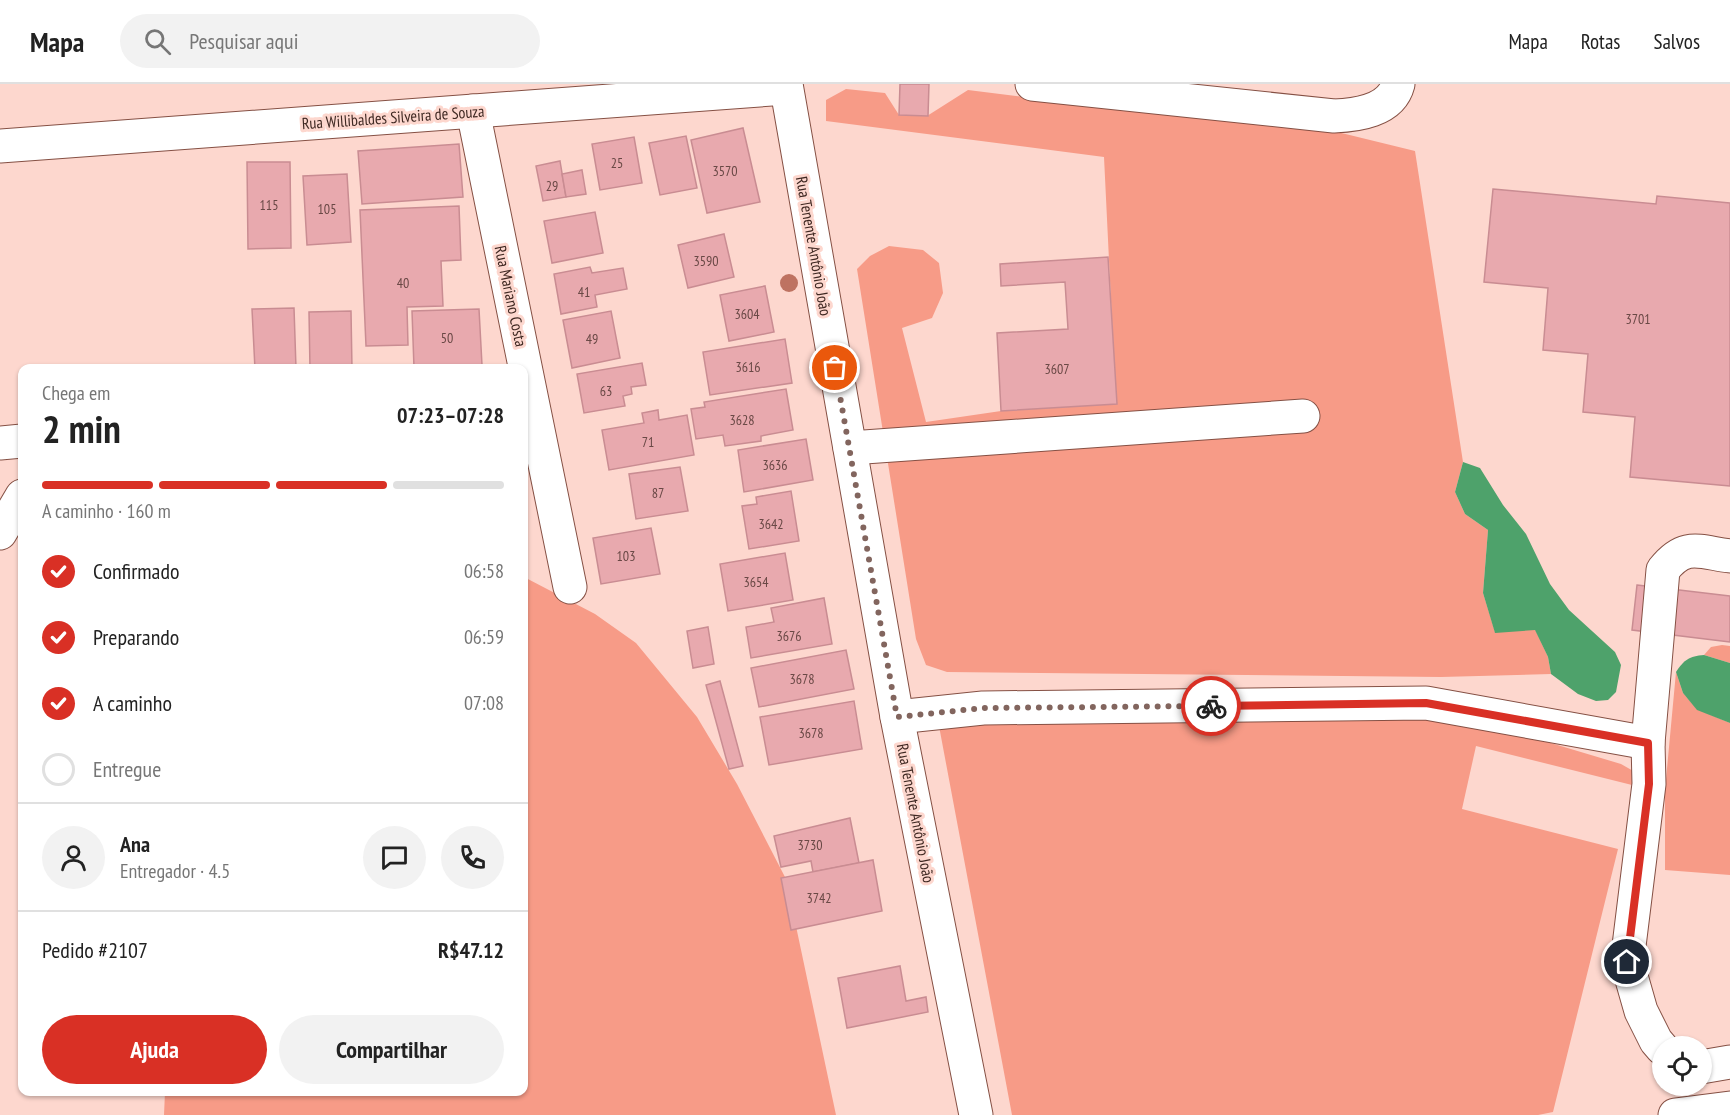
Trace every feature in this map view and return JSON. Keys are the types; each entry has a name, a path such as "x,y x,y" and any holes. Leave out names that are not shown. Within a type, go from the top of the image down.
{"street":[{"path":"1032,84 1334,116 1362,114 1385,103 1398,88 1398,84"},
{"name":"Rua Willibaldes Silveira de Souza","path":"0,146 786,86"},
{"name":"Rua Tenente Antônio João","path":"786,86 897,717 976,1115"},
{"name":"Rua Mariano Costa","path":"473,111 521,364"},
{"name":"Rua Mariano Costa","path":"528,403 570,587"},
{"path":"850,448 1302,416"},
{"path":"0,443 18,441"},
{"path":"0,532 18,503"},
{"path":"1654,1036 1641,1011 1627,962 1649,784 1648,743 1663,570 1673,557 1685,551 1730,556"},
{"path":"897,717 983,708 1426,703 1648,743"},
{"path":"1712,1065 1730,1062"},
{"path":"1679,1096 1677,1115 1730,1108"}],"shaded area":[{"path":"846,89 885,93 899,115 927,116 968,90 1321,128 1415,151 1463,462 1455,492 1465,514 1488,530 1483,593 1495,632 1535,629 1548,657 1551,674 1441,677 947,672 926,665 916,639 857,269 870,256 889,246 923,250 939,263 943,293 932,318 902,328 926,422 1001,411 1116,404 1104,157 826,121 826,100"},
{"path":"1463,462 1480,468 1503,505 1526,534 1550,584 1569,610 1615,652 1621,665 1616,692 1608,700 1596,701 1578,694 1551,674 1548,657 1535,630 1495,633 1483,593 1488,530 1465,514 1455,492"},
{"path":"528,579 595,614 636,643 697,717 737,784 786,879 836,1115 164,1115 165,1096 528,1096"},
{"path":"1730,646 1730,663 1704,655 1711,647"},
{"path":"1704,655 1730,663 1730,723 1697,710 1683,693 1676,672 1687,659"},
{"path":"1676,672 1683,693 1697,709 1730,723 1730,875 1665,870 1665,790"},
{"path":"1437,709 1621,764 1635,772 1632,785 1476,746 1462,809 1618,849 1553,1112 1538,1115 1012,1115 939,726"}],"building":[{"path":"900,84 929,84 928,116 899,115"},
{"path":"743,128 760,202 707,213 691,140"},
{"path":"686,136 697,188 660,195 649,143"},
{"path":"634,137 642,183 600,190 592,144"},
{"path":"459,144 463,197 362,204 358,151"},
{"path":"560,161 566,197 543,201 536,166"},
{"path":"247,162 290,162 291,248 248,249"},
{"path":"582,170 586,194 566,197 562,174"},
{"path":"347,174 351,242 307,245 303,176"},
{"path":"1493,189 1656,204 1657,196 1730,203 1730,486 1630,477 1635,417 1583,412 1588,354 1543,350 1548,288 1484,282"},
{"path":"459,206 461,260 441,261 443,306 407,307 408,345 366,346 360,210"},
{"path":"595,212 603,253 552,263 544,221"},
{"path":"724,234 734,277 688,288 678,245"},
{"path":"1108,257 1117,404 1001,411 997,333 1068,329 1065,282 1001,286 1000,264"},
{"path":"590,267 592,273 623,268 627,289 595,295 597,307 561,314 554,274"},
{"path":"765,286 774,332 729,341 720,295"},
{"path":"294,308 296,364 255,364 252,309"},
{"path":"479,309 482,364 414,364 412,311"},
{"path":"351,311 352,364 310,364 309,312"},
{"path":"611,311 620,358 572,368 563,320"},
{"path":"785,339 792,383 710,395 703,352"},
{"path":"642,363 646,385 631,387 632,394 623,396 625,406 584,413 577,374"},
{"path":"786,389 793,430 761,436 761,441 725,446 723,435 696,439 691,409 705,407 704,402"},
{"path":"658,410 659,420 687,415 694,455 609,470 602,430 644,423 642,413"},
{"path":"806,439 813,480 744,492 738,450"},
{"path":"680,467 688,511 636,519 629,474"},
{"path":"791,491 799,541 749,549 742,506 757,504 756,497"},
{"path":"651,528 660,574 601,584 593,538"},
{"path":"785,553 793,600 728,611 720,564"},
{"path":"1637,585 1730,596 1730,642 1632,630"},
{"path":"824,598 832,644 751,658 746,627 774,622 771,608"},
{"path":"708,627 714,664 693,668 687,631"},
{"path":"846,650 854,689 759,707 751,668"},
{"path":"720,681 743,766 729,769 706,685"},
{"path":"854,701 862,749 769,765 760,717"},
{"path":"850,818 859,863 813,872 811,861 781,867 774,836"},
{"path":"873,860 882,911 791,930 781,878"},
{"path":"900,966 906,1001 926,997 928,1012 847,1028 838,978"}],"way so far":[{"path":"835,368 897,717 983,708 1211,706"}],"route":[{"path":"1211,706 1426,703 1648,743 1649,784 1627,962"}]}
